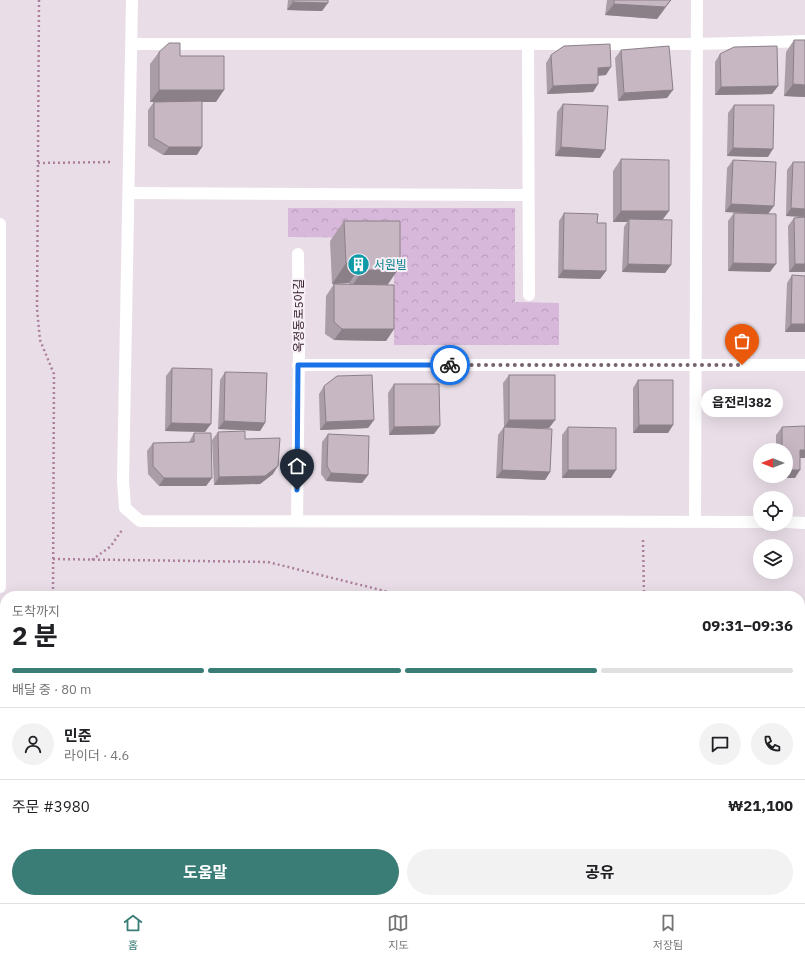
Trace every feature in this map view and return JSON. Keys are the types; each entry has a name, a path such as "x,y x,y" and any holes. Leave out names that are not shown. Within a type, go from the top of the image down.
{"street":[{"path":"132,0 124,482 125,508 128,511 140,521 753,522"},
{"path":"694,521 697,0"},
{"path":"132,44 696,44 805,41"},
{"path":"528,44 529,295"},
{"path":"129,193 528,194"},
{"path":"0,224 0,587"},
{"name":"옥정동로5아길","path":"297,521 298,254"},
{"path":"298,365 805,365"},
{"path":"793,522 805,523"}],"path":[{"path":"39,0 37,309 40,340 54,374 53,591"},
{"path":"38,163 129,162"},
{"path":"92,560 111,546 123,529 128,511"},
{"path":"643,521 644,591"},
{"path":"53,560 268,562 385,591"}],"green space":[{"path":"288,208 515,208 515,302 559,303 559,345 394,345 394,238 288,237"}],"building":[{"path":"293,0 328,0 328,3 293,2"},
{"path":"614,0 671,0 665,7 614,4"},
{"path":"794,40 805,40 805,85 793,84"},
{"path":"169,43 180,43 180,56 224,56 224,90 159,90 159,52"},
{"path":"610,44 611,67 598,68 598,84 553,86 551,55 564,46"},
{"path":"669,46 673,90 624,93 621,50"},
{"path":"777,46 778,86 721,87 720,54 734,47"},
{"path":"202,101 202,147 169,147 154,138 154,102"},
{"path":"563,104 608,106 605,150 561,147"},
{"path":"734,105 774,105 773,149 733,148"},
{"path":"621,159 669,160 669,211 621,211"},
{"path":"733,160 776,162 774,206 731,204"},
{"path":"793,162 805,162 805,209 791,208"},
{"path":"564,213 598,214 597,223 606,223 606,271 563,270"},
{"path":"734,213 776,214 776,264 733,263"},
{"path":"805,217 805,264 795,264 794,218"},
{"path":"629,219 672,220 671,265 628,264"},
{"path":"344,221 400,221 400,267 382,267 382,270 363,270 363,263 346,263"},
{"path":"792,275 805,276 805,324 791,324"},
{"path":"334,284 394,285 394,329 342,329 334,322"},
{"path":"172,368 212,369 211,424 171,423"},
{"path":"225,372 267,373 265,423 224,421"},
{"path":"372,375 374,420 326,422 324,386 337,376"},
{"path":"509,375 555,375 555,420 509,420"},
{"path":"638,380 673,380 673,425 639,425"},
{"path":"394,384 439,384 440,426 394,427"},
{"path":"805,426 805,450 800,450 800,470 793,470 793,443 782,443 782,427"},
{"path":"504,427 552,429 550,472 502,470"},
{"path":"568,427 616,428 616,470 568,470"},
{"path":"245,431 245,439 280,438 278,466 265,476 219,477 218,432"},
{"path":"194,433 211,433 212,478 164,478 153,466 153,443 194,442"},
{"path":"328,434 369,436 368,475 331,473 327,466"}],"way so far":[{"path":"450,365 742,365"}],"place":[{"name":"서원빌","path":"359,264"},
{"name":"읍전리382","path":"742,365"}],"route":[{"path":"297,490 298,365 450,365"}]}
